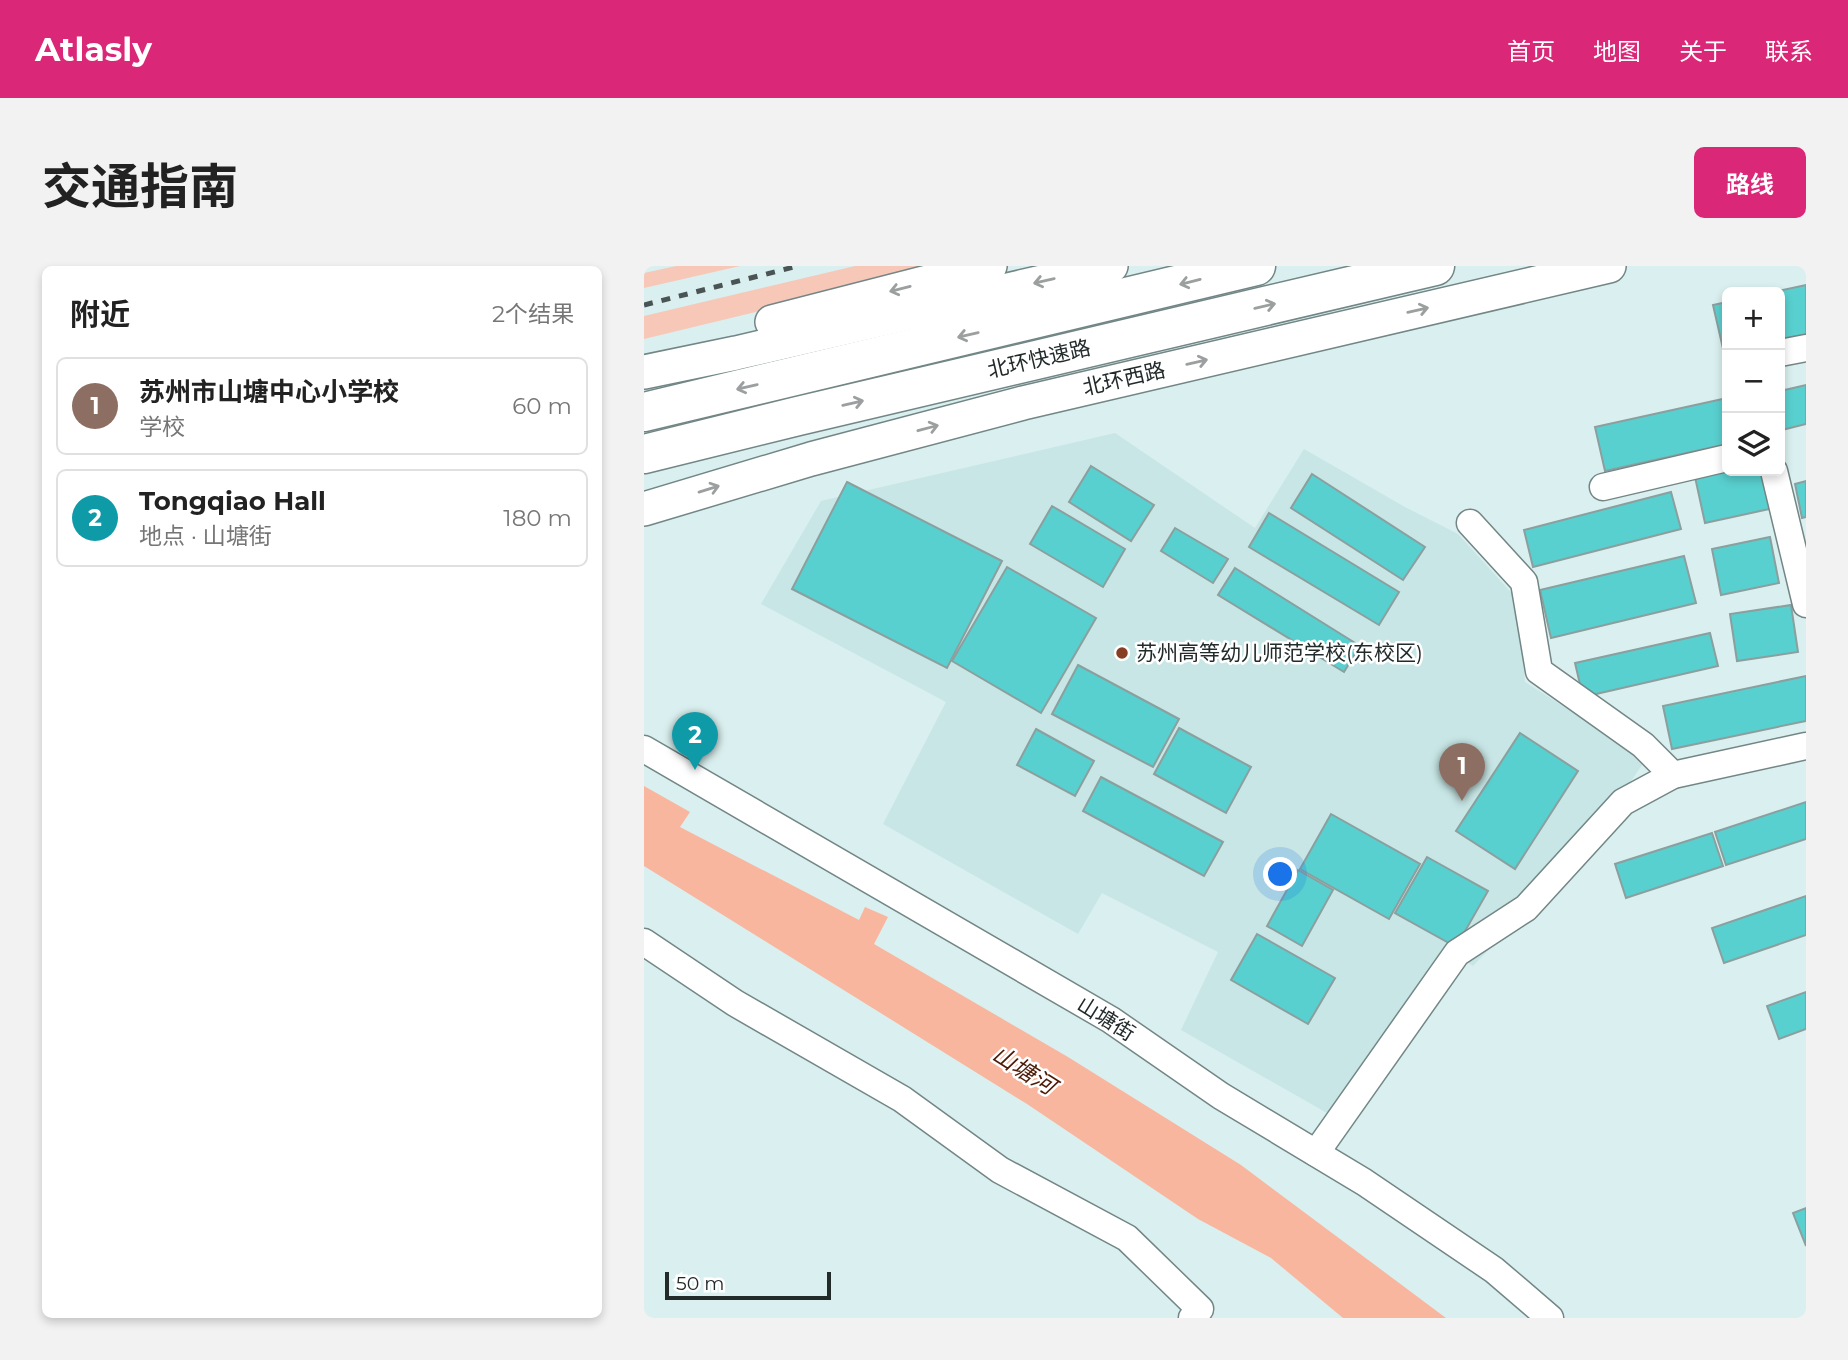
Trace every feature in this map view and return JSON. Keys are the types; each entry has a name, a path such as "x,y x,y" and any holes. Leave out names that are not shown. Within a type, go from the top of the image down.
{"highway":[{"name":"北环快速路","path":"644,412 1256,266"},
{"name":"北环快速路","path":"644,454 1435,266"},
{"path":"644,470 798,416"}],"main road":[{"path":"644,355 990,266"},
{"path":"644,372 1111,266"},
{"name":"北环西路","path":"644,509 811,459 1023,402 1609,266"}],"street":[{"path":"1785,353 1806,348"},
{"path":"1603,487 1722,459"},
{"path":"1774,476 1806,604"},
{"path":"1470,523 1524,582 1539,671 1643,745 1673,775"},
{"path":"1316,1153 1457,953 1525,908 1623,802 1673,775 1806,746"},
{"name":"山塘街","path":"644,749 1111,1020 1221,1096 1364,1182 1494,1270 1550,1318"},
{"path":"644,942 736,1003 902,1099 1000,1170 1127,1238 1200,1309 1192,1318"}],"shaded area":[{"path":"676,266 740,266 644,288 644,273"},
{"path":"855,266 946,266 644,339 644,316"},
{"name":"苏州高等幼儿师范学校(东校区)","path":"1115,433 1255,528 1304,449 1458,534 1517,599 1525,682 1646,759 1581,855 1473,966 1452,953 1341,1121 1181,1030 1218,952 1102,893 1078,934 883,824 946,702 761,604 821,501"}],"water":[{"name":"山塘河","path":"644,786 690,812 680,827 859,920 865,907 888,917 874,944 1068,1057 1241,1165 1446,1318 1343,1318 1271,1258 1198,1219 1027,1104 644,866"}],"building":[{"path":"1806,285 1806,335 1785,340 1785,289"},
{"path":"1722,303 1722,344 1713,305"},
{"path":"1806,385 1806,424 1785,429 1785,390"},
{"path":"1722,399 1722,445 1605,471 1595,427"},
{"path":"1091,466 1154,505 1131,541 1069,502"},
{"path":"1722,471 1722,476 1766,476 1774,508 1705,523 1695,477"},
{"path":"1312,474 1425,547 1403,580 1291,508"},
{"path":"1806,481 1806,517 1802,518 1795,484"},
{"path":"847,482 1002,561 947,668 792,589"},
{"path":"1671,492 1681,529 1533,567 1524,530"},
{"path":"1052,506 1125,549 1103,587 1030,544"},
{"path":"1269,513 1399,592 1379,625 1249,547"},
{"path":"1175,528 1228,559 1213,583 1161,551"},
{"path":"1770,537 1779,583 1721,595 1712,549"},
{"path":"1684,556 1696,603 1551,638 1540,590"},
{"path":"1007,567 1096,618 1041,713 952,661"},
{"path":"1235,568 1360,646 1344,672 1218,595"},
{"path":"1791,605 1798,652 1737,661 1730,614"},
{"path":"1710,633 1718,666 1583,697 1575,663"},
{"path":"1078,665 1179,719 1153,767 1052,714"},
{"path":"1806,676 1806,721 1672,749 1663,706"},
{"path":"1179,728 1251,767 1226,813 1154,774"},
{"path":"1036,729 1094,761 1075,796 1017,765"},
{"path":"1520,733 1578,771 1515,869 1456,831"},
{"path":"1101,777 1223,842 1204,876 1083,811"},
{"path":"1806,802 1806,839 1726,865 1715,832"},
{"path":"1331,814 1420,864 1389,919 1300,869"},
{"path":"1712,833 1723,866 1626,898 1615,864"},
{"path":"1427,857 1488,891 1456,947 1395,913"},
{"path":"1298,870 1333,890 1302,946 1267,926"},
{"path":"1806,896 1806,935 1724,963 1712,928"},
{"path":"1257,934 1335,978 1308,1024 1231,980"},
{"path":"1806,992 1806,1029 1779,1039 1767,1006"},
{"path":"1806,1208 1806,1246 1793,1213"}],"railway":[{"path":"644,305 798,266"}],"place":[{"name":"苏州高等幼儿师范学校(东校区)","path":"1122,653"},
{"name":"Tongqiao Hall","path":"695,770"},
{"name":"苏州市山塘中心小学校","path":"1462,801"}]}
